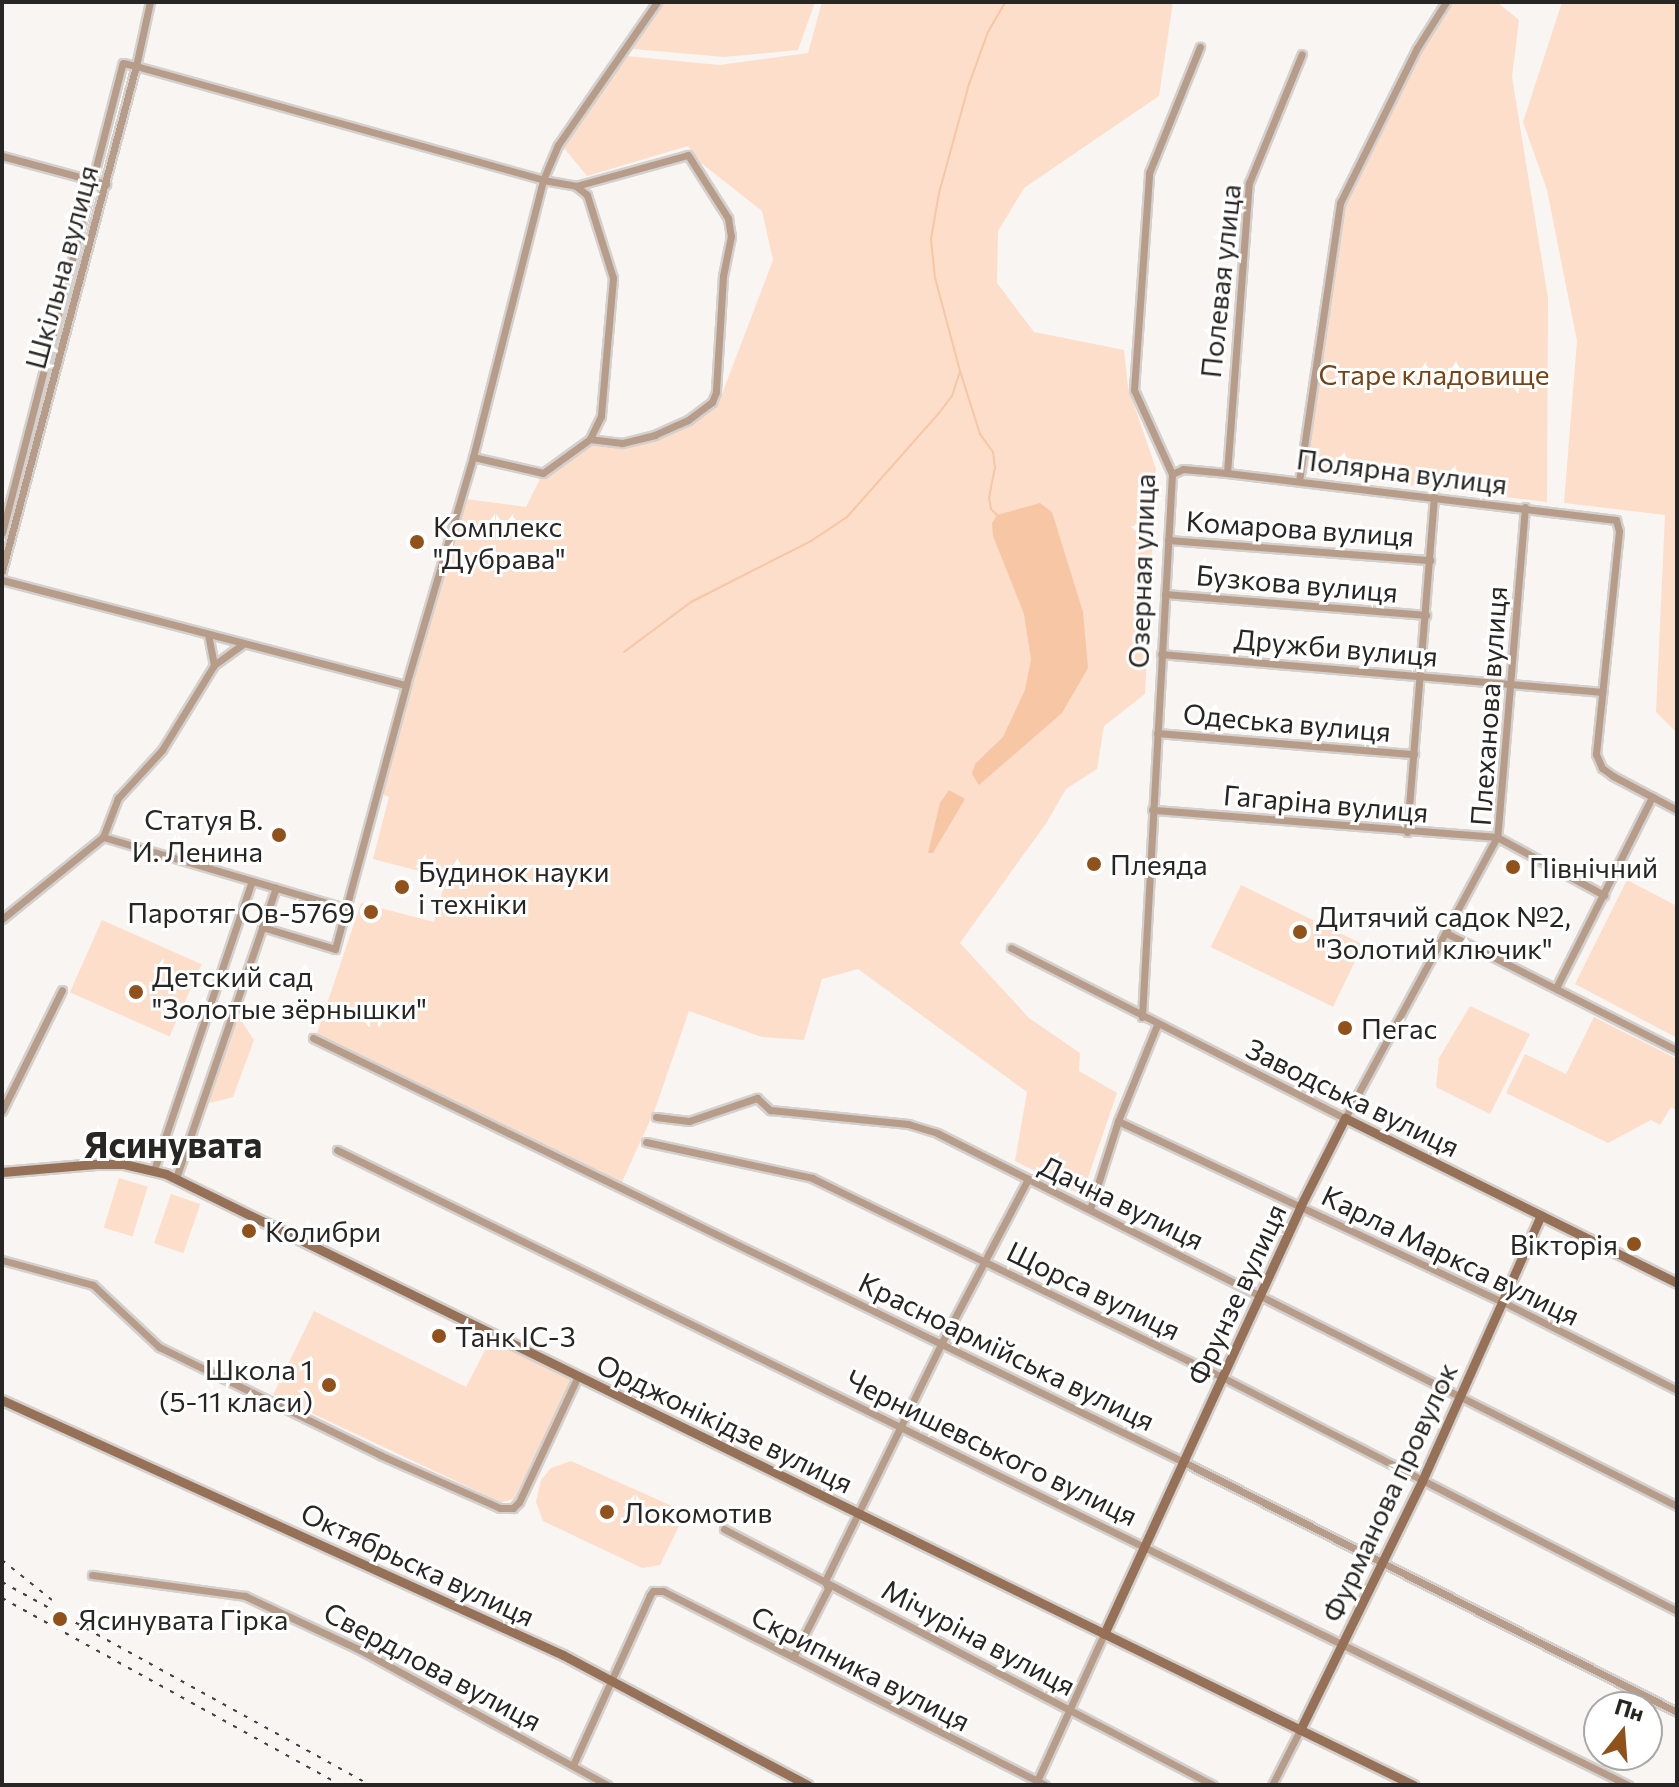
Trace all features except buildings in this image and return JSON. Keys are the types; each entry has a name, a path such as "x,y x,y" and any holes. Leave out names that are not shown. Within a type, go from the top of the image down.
{"main road":[{"name":"Фрунзе вулиця","path":"1104,1634 1300,1207 1345,1118"},
{"name":"Заводська вулиця","path":"1345,1118 1677,1283"},
{"name":"Орджонікідзе вулиця","path":"2,1172 96,1164 154,1170 176,1178 1413,1785"},
{"name":"Фурманова провулок","path":"1300,1730 1422,1481 1541,1215"},
{"name":"Октябрьска вулиця","path":"2,1400 612,1678 808,1785"}],"street":[{"name":"Шкільна вулиця","path":"2,571 106,184 150,2"},
{"path":"262,927 335,949 406,685 473,457 543,180 558,145 657,2"},
{"path":"1299,481 1340,203 1417,48 1446,2"},
{"name":"Озерная улица","path":"1142,1017 1172,474 1134,390 1149,173 1200,47"},
{"name":"Полевая улица","path":"1227,473 1249,183 1302,54"},
{"name":"Шкільна вулиця","path":"2,533 123,63 136,66"},
{"path":"136,66 543,180 576,186 688,155 728,218 731,236 723,276 716,392 712,402 688,420 655,435 622,443 590,439"},
{"path":"2,156 106,184"},
{"path":"473,457 543,473 590,439 601,416 613,278 587,195 576,186"},
{"name":"Полярна вулиця","path":"1172,474 1183,469 1227,473 1611,517 1618,523 1619,531 1602,692"},
{"path":"1407,832 1434,496"},
{"name":"Плеханова вулиця","path":"1525,507 1497,837 1604,895"},
{"name":"Комарова вулиця","path":"1168,540 1430,560"},
{"path":"2,580 406,685"},
{"name":"Бузкова вулиця","path":"1165,594 1426,615"},
{"path":"208,635 214,665"},
{"path":"2,919 103,837 118,798 162,750 214,665 243,644"},
{"name":"Дружби вулиця","path":"1161,654 1602,692"},
{"path":"1602,692 1598,761 1613,776 1677,810"},
{"name":"Одеська вулиця","path":"1157,733 1414,754"},
{"path":"1556,988 1652,797"},
{"name":"Гагаріна вулиця","path":"1152,810 1497,837"},
{"path":"103,837 345,908"},
{"name":"Фрунзе вулиця","path":"1345,1118 1497,837"},
{"path":"154,1170 252,881"},
{"path":"176,1178 276,888"},
{"path":"1446,933 1677,1050"},
{"name":"Заводська вулиця","path":"1011,948 1345,1118"},
{"path":"2,1111 62,990"},
{"path":"1090,1209 1118,1121 1157,1025"},
{"name":"Красноармійська вулиця","path":"313,1038 1182,1461 1677,1712"},
{"name":"Дачна вулиця","path":"656,1117 689,1121 757,1098 770,1110 923,1127 1677,1506"},
{"name":"Карла Маркса вулиця","path":"1118,1121 1501,1301 1677,1390"},
{"name":"Щорса вулиця","path":"646,1142 812,1178 1222,1377 1677,1611"},
{"name":"Чернишевського вулиця","path":"337,1150 1628,1785"},
{"path":"793,1657 828,1589 825,1581 900,1427 1028,1179"},
{"path":"2,1260 93,1285 159,1347 380,1455 500,1508 513,1508 519,1502 578,1376"},
{"name":"Мічуріна вулиця","path":"724,1529 1213,1785"},
{"name":"Свердлова вулиця","path":"92,1575 245,1596 358,1649 607,1785"},
{"name":"Скрипника вулиця","path":"612,1678 650,1595 668,1593 1041,1783"},
{"name":"Фрунзе вулиця","path":"1041,1783 1104,1634"},
{"path":"573,1765 612,1678"},
{"name":"Фурманова провулок","path":"1272,1785 1300,1730"}],"green space":[{"path":"664,2 815,2 798,50 724,57 633,49"},
{"path":"822,2 1173,2 1159,96 1024,188 998,231 997,283 1034,332 1124,350 1128,387 1156,469 1145,694 1104,726 1097,769 1066,789 1047,822 960,943 1029,1018 1080,1053 1079,1071 1117,1093 1082,1195 1015,1161 1027,1092 858,969 822,979 804,1040 762,1037 689,1011 654,1112 621,1184 316,1036 361,903 434,922 446,878 373,859 389,797 381,794 466,499 526,507 542,475 590,444 637,444 717,407 773,260 762,211 701,163 688,146 587,176 564,148 626,56 719,65 808,53"},
{"name":"Старе кладовище","path":"1451,2 1497,2 1519,20 1512,77 1548,298 1547,502 1307,473 1343,205 1421,51"},
{"path":"1562,2 1677,2 1677,733 1656,712 1665,515 1564,503 1577,341 1547,190 1523,122"},
{"path":"1627,880 1677,906 1677,1038 1575,984"},
{"path":"1241,885 1363,945 1333,1007 1211,947"},
{"path":"102,920 202,964 169,1037 70,992"},
{"path":"1470,1006 1530,1034 1490,1114 1436,1087 1439,1058"},
{"path":"236,1013 254,1040 233,1097 210,1103 206,1098"},
{"path":"1594,1017 1677,1059 1677,1111 1671,1107 1660,1125 1651,1120 1608,1143 1506,1093 1525,1054 1566,1074"},
{"path":"119,1178 148,1187 132,1236 104,1228"},
{"path":"171,1194 200,1204 183,1253 154,1243"},
{"path":"314,1311 466,1387 492,1337 573,1377 514,1499 502,1502 494,1499 273,1395"},
{"name":"Локомотив","path":"571,1461 672,1506 680,1524 660,1565 642,1568 543,1521 536,1502 541,1480 551,1468"}],"shaded area":[{"path":"1040,503 1052,512 1083,612 1088,668 1062,713 979,785 972,774 975,764 1003,737 1025,690 1031,659 1024,614 993,536 992,523 997,515"},
{"path":"949,790 965,799 933,853 928,853 940,803"}],"waterway":[{"path":"997,515 991,509 989,498 995,468 993,452 980,434 960,371 935,278 931,239 939,193 969,84 988,32 1005,2"},
{"path":"624,652 691,602 811,541 847,517 939,413 952,396 960,372"}],"railway":[{"path":"2,1560 52,1600"},
{"path":"2,1582 369,1785"},
{"path":"2,1598 341,1785"}],"place":[{"name":"Комплекс \"Дубрава\"","path":"417,542"},
{"name":"Статуя В. И. Ленина","path":"279,835"},
{"name":"Плеяда","path":"1094,864"},
{"name":"Північний","path":"1513,867"},
{"name":"Будинок науки і техніки","path":"402,887"},
{"name":"Паротяг Ов-5769","path":"371,912"},
{"name":"Дитячий садок №2, \"Золотий ключик\"","path":"1300,932"},
{"name":"Детский сад \"Золотые зёрнышки\"","path":"136,992"},
{"name":"Пегас","path":"1345,1028"},
{"name":"Колибри","path":"249,1231"},
{"name":"Вікторія","path":"1634,1244"},
{"name":"Танк ІС-3","path":"439,1336"},
{"name":"Школа 1 (5-11 класи)","path":"329,1385"},
{"name":"Локомотив","path":"607,1512"},
{"name":"Ясинувата Гірка","path":"60,1619"}],"district":[{"name":"Ясинувата","path":"173,1144"}]}
